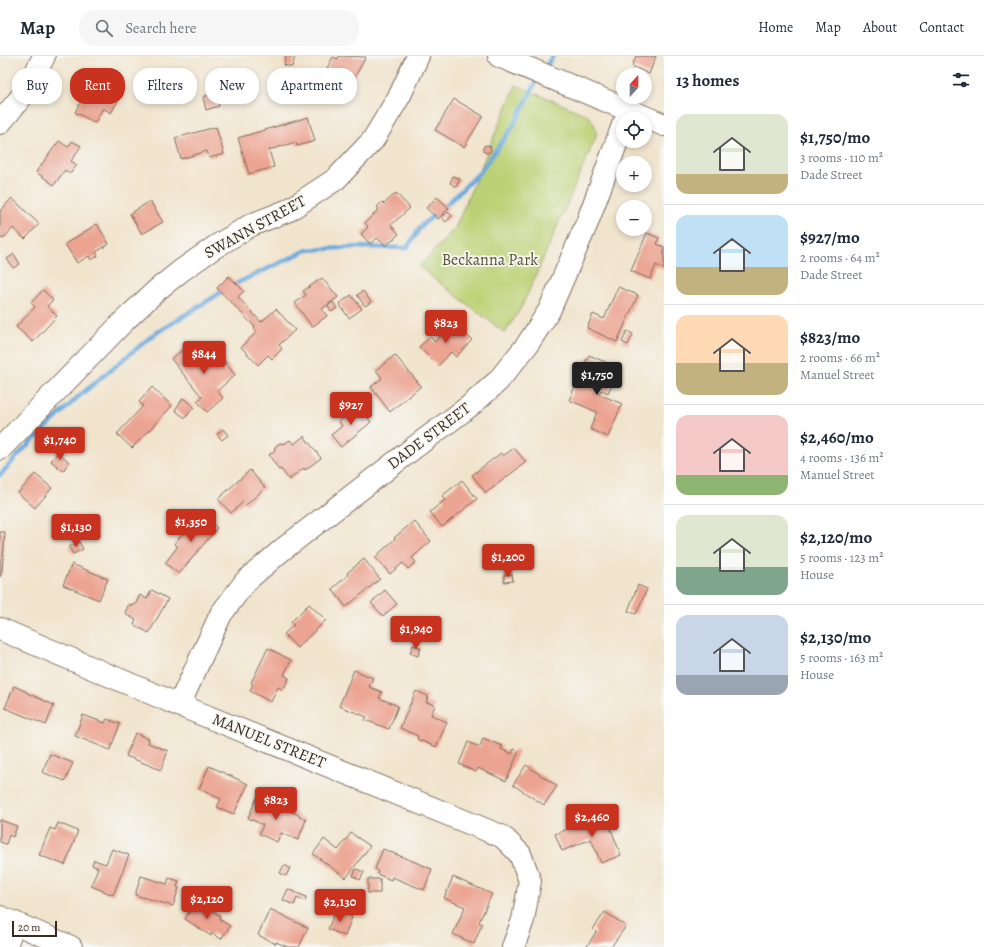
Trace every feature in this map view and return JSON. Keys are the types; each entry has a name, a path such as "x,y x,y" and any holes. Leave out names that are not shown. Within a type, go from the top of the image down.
{"street":[{"path":"0,124 27,90 44,56"},
{"name":"SWANN STREET","path":"0,449 125,320 157,290 214,247 252,225 289,210 336,179 373,140 400,95 418,56"},
{"path":"500,56 616,113"},
{"path":"652,123 664,125"},
{"name":"DADE STREET","path":"179,705 221,614 246,581 282,550 471,405 498,381 528,345 549,310 587,223 616,145"},
{"name":"MANUEL STREET","path":"0,629 179,705 496,833 505,838 520,854 530,881 523,920 513,947"},
{"path":"5,947 7,920 71,947"}],"green space":[{"name":"Beckanna Park","path":"516,85 587,115 592,120 596,131 596,137 522,306 505,333 419,267 455,228"}],"building":[{"path":"286,56 295,56 292,67 284,65"},
{"path":"339,56 366,57 357,73 357,68 327,68 333,57 338,59"},
{"path":"636,56 656,56 651,68 636,68 632,66"},
{"path":"205,96 205,104 219,104 219,106 206,110 203,97"},
{"path":"454,99 483,116 464,147 435,130"},
{"path":"79,104 116,104 111,113 103,108 95,123 75,112"},
{"path":"308,117 315,141 297,146 296,142 269,150 274,167 249,174 238,138"},
{"path":"216,127 224,154 209,158 207,151 181,159 175,138"},
{"path":"59,141 68,147 72,141 81,146 71,161 77,165 70,174 65,170 54,185 36,172"},
{"path":"487,145 490,146 490,152 487,153 484,152 483,149 484,146"},
{"path":"453,176 460,179 456,187 450,183"},
{"path":"396,193 410,208 391,225 399,234 386,246 377,238 370,244 361,234 368,227 365,223 379,209 377,207 382,202 384,204"},
{"path":"437,197 449,208 438,219 426,208"},
{"path":"12,198 39,224 25,239 13,228 3,239 0,237 0,211"},
{"path":"150,201 163,222 142,234 130,214"},
{"path":"448,212 452,216 446,222 442,218"},
{"path":"97,224 109,244 96,252 98,256 91,260 89,256 77,263 65,244"},
{"path":"652,235 659,238 657,244 664,247 664,269 656,265 650,279 631,271 646,236"},
{"path":"14,254 20,264 13,268 7,259"},
{"path":"229,276 244,291 238,297 261,322 276,309 295,330 279,345 282,349 272,359 268,355 258,365 241,347 257,332 254,328 255,327 217,288"},
{"path":"322,278 338,297 322,309 327,316 312,327 295,303 306,295 303,291"},
{"path":"618,287 638,295 617,342 587,328 593,314 604,319"},
{"path":"43,290 53,300 47,306 57,316 33,342 16,327 35,307 31,303"},
{"path":"363,291 371,302 365,306 357,295"},
{"path":"351,295 362,309 349,318 339,304"},
{"path":"333,302 337,308 331,312 328,306"},
{"path":"453,322 472,340 456,357 451,352 438,366 419,347 430,337 435,342"},
{"path":"627,331 633,334 628,345 622,342"},
{"path":"191,343 208,365 220,356 235,375 217,391 223,398 207,412 197,401 202,397 171,359"},
{"path":"395,355 421,386 390,412 371,387 382,378 376,370"},
{"path":"589,355 612,365 605,381 612,384 608,393 601,390 599,394 622,404 608,437 590,429 597,412 569,400 576,384 580,386 587,370 583,368"},
{"path":"152,387 172,406 132,448 117,434 143,406 139,402"},
{"path":"183,398 194,407 185,418 175,410"},
{"path":"358,406 371,422 341,447 331,435 342,426 339,421"},
{"path":"223,429 228,435 222,440 217,434"},
{"path":"304,436 321,458 305,470 304,468 289,480 281,469 279,470 269,455 274,452 275,447 280,443 284,444 290,440 294,444"},
{"path":"514,448 526,462 486,493 472,475 501,453 503,456"},
{"path":"58,452 69,462 63,471 51,461"},
{"path":"250,470 265,488 246,505 243,502 231,513 218,499"},
{"path":"35,474 52,488 35,508 18,493"},
{"path":"462,480 477,499 442,527 430,512 445,500 442,496"},
{"path":"200,512 217,528 179,574 165,563 178,546 174,544"},
{"path":"414,521 431,541 412,558 416,562 408,569 403,563 390,574 375,557"},
{"path":"0,532 5,532 2,571 0,577"},
{"path":"79,542 83,549 73,554 69,547"},
{"path":"364,559 380,579 346,607 332,589 348,575 347,573"},
{"path":"72,564 108,579 99,600 63,585"},
{"path":"512,574 513,581 504,582 504,575"},
{"path":"638,585 647,589 636,614 628,611"},
{"path":"152,590 168,599 149,633 134,625 136,620 125,613 129,604 132,606 132,604 135,605 140,595 147,599"},
{"path":"385,590 397,604 383,616 371,603"},
{"path":"309,604 326,620 297,648 284,634 294,625 291,622"},
{"path":"413,645 421,648 418,656 410,653"},
{"path":"268,648 291,660 284,675 289,678 283,690 278,687 271,702 250,691 253,684 251,683"},
{"path":"354,670 373,678 369,687 382,692 379,698 398,706 389,729 365,720 367,717 339,706"},
{"path":"14,686 54,705 46,725 5,708"},
{"path":"416,691 428,696 426,702 435,705 431,715 447,722 436,747 417,739 418,736 400,728"},
{"path":"83,715 105,723 107,719 120,724 110,750 75,736"},
{"path":"135,733 149,739 148,743 168,751 161,770 126,756"},
{"path":"483,738 502,746 501,749 512,754 514,749 519,751 506,781 478,768 476,772 459,764 468,742 480,747"},
{"path":"50,754 73,763 65,781 42,772"},
{"path":"526,765 557,786 544,805 513,785"},
{"path":"209,766 248,784 234,814 217,807 221,799 199,789"},
{"path":"257,797 299,815 299,817 306,820 298,840 281,833 277,842 259,834 263,825 248,818"},
{"path":"605,814 621,855 601,863 591,839 562,851 555,834"},
{"path":"0,820 17,826 13,837 9,835 6,844 0,842"},
{"path":"58,823 78,831 65,865 39,855 50,828 55,830"},
{"path":"351,833 370,846 346,878 313,854 324,839 338,850"},
{"path":"112,849 129,855 113,895 91,886 98,868 92,865 94,860 106,864"},
{"path":"383,849 432,869 424,890 392,877 391,880 377,874 378,871 375,869"},
{"path":"284,865 290,868 286,876 280,873"},
{"path":"356,869 364,872 360,880 353,876"},
{"path":"141,876 167,884 169,878 179,881 177,887 179,888 173,906 135,895"},
{"path":"453,877 492,894 479,922 482,924 474,944 453,934 465,907 444,898"},
{"path":"368,879 380,879 380,893 368,893"},
{"path":"288,889 306,897 305,901 297,898 294,905 283,900"},
{"path":"197,900 220,916 219,919 230,926 221,939 212,933 211,936 185,919"},
{"path":"270,909 308,928 299,947 288,947 276,942 276,944 258,935"},
{"path":"335,911 352,917 345,936 328,929"},
{"path":"605,912 626,926 611,947 588,947 587,946 596,932 593,929"}],"waterway":[{"path":"544,69 553,56"},
{"path":"231,286 307,250 359,247 407,248 422,225 443,208 481,171 514,125 538,78"},
{"path":"0,475 23,450 79,396 153,335 225,290"}]}
